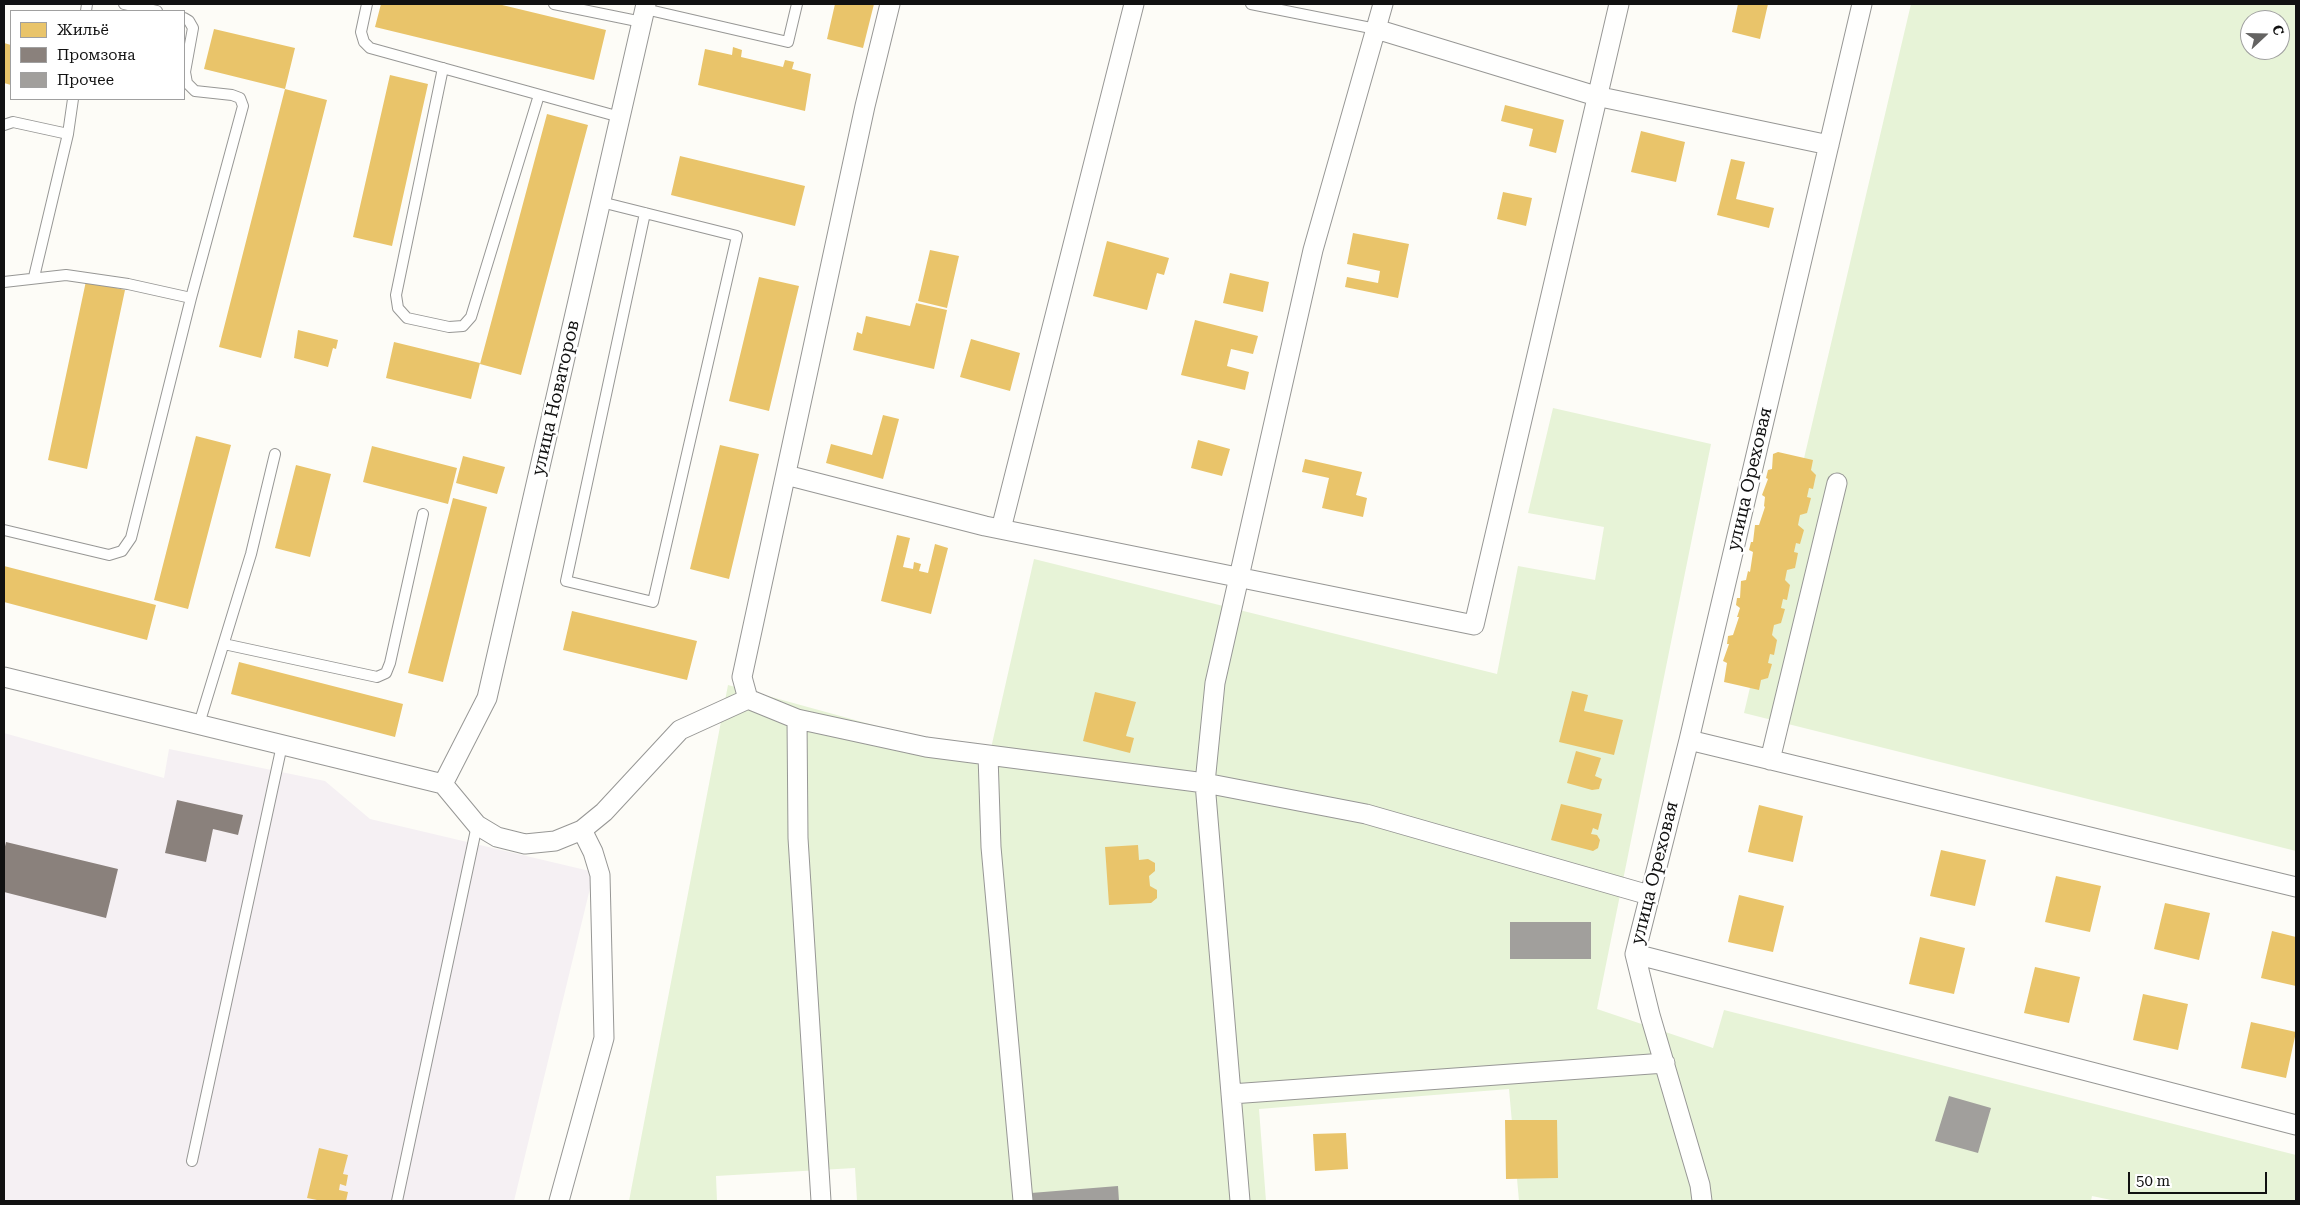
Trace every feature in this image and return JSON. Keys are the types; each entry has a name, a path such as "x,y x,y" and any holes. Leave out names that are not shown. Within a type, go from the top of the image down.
{"street":[{"path":"748,699 742,677 865,106 890,4"},
{"path":"1001,529 1134,4"},
{"path":"1240,1201 1205,784 1215,683 1313,250 1383,4"},
{"path":"786,475 1001,529 1474,625 1619,4"},
{"name":"улица Ореховая","path":"1635,954 1689,740 1862,4"},
{"name":"улица Новаторов","path":"443,784 487,698 644,12"},
{"path":"1376,29 1596,96 1829,145"},
{"path":"1770,760 1837,483"},
{"path":"4,677 443,784 477,825 497,837 525,844 555,841 582,830 604,812 680,730 748,699 797,719 926,747 1205,784 1366,814 1649,895"},
{"path":"797,719 798,838 821,1201"},
{"path":"1689,740 2296,887"},
{"path":"988,755 991,847 1023,1201"},
{"path":"558,1201 604,1038 600,875 593,852 582,830"},
{"path":"1702,1201 1700,1185 1635,954 2296,1125"},
{"path":"1231,1094 1665,1063"}],"lane":[{"path":"124,4 152,10"},
{"path":"367,4 361,32 364,42 370,48 620,117"},
{"path":"554,4 644,12 788,42 797,4"},
{"path":"1251,4 1376,29"},
{"path":"4,530 109,555 122,551 132,538 191,298 243,106 240,98 232,95 195,90 187,83 185,72 193,28 190,21 185,18"},
{"path":"443,68 396,296 398,308 408,318 449,327 463,326 470,317 539,95"},
{"path":"34,277 68,134 73,100"},
{"path":"4,125 13,122 68,134"},
{"path":"601,202 645,213 737,236 654,602 566,582 645,213"},
{"path":"4,282 34,277 66,275 128,284 191,298"},
{"path":"199,724 251,554 275,454"},
{"path":"224,644 376,677 386,673 423,514"},
{"path":"192,1161 282,745"},
{"path":"397,1201 477,825"}],"shaded area":[{"path":"4,733 164,778 169,749 325,781 370,819 594,872 514,1201 4,1201"}],"green space":[{"path":"1911,4 2296,4 2296,851 1744,713"},
{"path":"1553,408 1711,444 1597,1009 1713,1048 1724,1010 2296,1155 2296,1201 2116,1201 2092,1196 2091,1201 1519,1201 1509,1089 1259,1109 1266,1201 857,1201 855,1168 716,1176 717,1201 629,1201 728,685 989,757 1034,559 1497,674 1518,566 1595,580 1604,527 1528,513"}],"building: Жильё":[{"path":"381,4 498,4 606,30 594,80 375,27"},
{"path":"835,4 874,4 863,48 827,39"},
{"path":"1738,4 1768,4 1760,39 1732,32"},
{"path":"214,29 295,48 285,89 204,69"},
{"path":"4,43 10,45 10,85 4,83"},
{"path":"733,47 742,50 741,57 783,67 785,60 794,62 792,69 811,74 805,111 698,85 705,49 732,55"},
{"path":"390,75 428,84 392,246 353,237"},
{"path":"285,89 327,100 261,358 219,347"},
{"path":"1505,105 1564,120 1556,153 1529,146 1533,129 1501,121"},
{"path":"547,114 588,125 521,375 480,364"},
{"path":"1641,131 1685,142 1676,182 1631,172"},
{"path":"680,156 805,186 795,226 671,195"},
{"path":"1731,159 1745,162 1736,199 1774,208 1769,228 1717,215"},
{"path":"1503,192 1532,198 1526,226 1497,219"},
{"path":"1353,233 1409,244 1398,298 1345,287 1347,277 1378,283 1380,271 1347,264"},
{"path":"1107,241 1169,258 1164,275 1157,273 1147,310 1093,296"},
{"path":"930,250 959,256 947,308 918,301"},
{"path":"1230,273 1269,282 1263,312 1223,303"},
{"path":"759,277 799,286 769,411 729,401"},
{"path":"86,281 125,290 87,469 48,460"},
{"path":"916,303 947,310 934,369 853,350 857,332 862,334 866,316 910,326"},
{"path":"1195,320 1258,336 1253,354 1231,349 1227,366 1249,372 1245,390 1181,375"},
{"path":"298,330 338,340 336,349 333,348 328,367 294,358"},
{"path":"971,339 1020,353 1010,391 960,377"},
{"path":"394,342 480,363 471,399 386,378"},
{"path":"883,415 899,419 883,479 826,463 831,444 872,455"},
{"path":"196,436 231,445 188,609 154,600"},
{"path":"1198,440 1230,449 1222,476 1191,468"},
{"path":"720,445 759,454 729,579 690,569"},
{"path":"372,446 457,468 448,504 363,482"},
{"path":"1778,452 1813,460 1811,470 1816,475 1813,489 1809,488 1807,497 1811,498 1807,513 1800,515 1798,525 1804,530 1800,544 1796,543 1794,552 1798,553 1795,568 1787,570 1785,580 1790,585 1787,600 1783,599 1781,608 1785,609 1781,623 1774,625 1772,635 1777,640 1774,655 1770,654 1768,663 1772,664 1768,678 1761,680 1759,690 1724,682 1727,663 1723,661 1729,644 1727,644 1728,636 1733,635 1739,617 1737,617 1740,608 1736,605 1737,598 1740,598 1741,581 1746,580 1748,571 1750,572 1753,552 1749,550 1751,542 1753,542 1755,525 1759,525 1765,507 1765,497 1762,495 1768,479 1766,478 1768,470 1772,469 1773,454"},
{"path":"463,456 505,467 497,494 456,483"},
{"path":"1305,459 1362,472 1356,495 1367,498 1363,517 1322,508 1329,478 1302,472"},
{"path":"296,465 331,474 310,557 275,548"},
{"path":"453,498 487,507 443,682 408,673"},
{"path":"897,535 910,538 903,567 913,569 914,562 921,564 919,571 928,573 935,544 948,548 931,614 881,601"},
{"path":"4,566 156,605 147,640 4,602"},
{"path":"572,611 697,641 687,680 563,650"},
{"path":"239,662 403,704 395,737 231,694"},
{"path":"1572,691 1588,695 1584,711 1623,720 1614,755 1559,742"},
{"path":"1095,692 1136,702 1126,736 1134,738 1130,753 1083,741"},
{"path":"1576,751 1601,758 1595,776 1602,779 1599,789 1592,790 1567,783"},
{"path":"1561,804 1602,814 1598,830 1593,828 1591,834 1597,835 1600,840 1598,848 1593,851 1551,840"},
{"path":"1759,805 1803,816 1793,862 1748,852"},
{"path":"1138,845 1139,860 1148,859 1155,863 1155,871 1149,876 1150,886 1157,890 1157,898 1151,903 1109,905 1105,847"},
{"path":"1941,850 1986,860 1975,906 1930,896"},
{"path":"2056,876 2101,886 2090,932 2045,922"},
{"path":"1739,895 1784,906 1773,952 1728,942"},
{"path":"2165,903 2210,913 2199,960 2154,949"},
{"path":"2272,931 2296,937 2296,986 2261,978"},
{"path":"1920,937 1965,948 1954,994 1909,984"},
{"path":"2035,967 2080,977 2069,1023 2024,1013"},
{"path":"2143,994 2188,1004 2178,1050 2133,1040"},
{"path":"2251,1022 2296,1032 2286,1078 2241,1068"},
{"path":"1505,1120 1557,1120 1558,1178 1506,1179"},
{"path":"1346,1133 1348,1169 1315,1171 1313,1134"},
{"path":"319,1148 348,1155 343,1174 348,1175 346,1186 340,1184 339,1190 348,1192 346,1201 322,1201 307,1198"}],"building: Промзона":[{"path":"177,800 243,815 238,835 213,829 206,862 165,853"},
{"path":"6,842 118,869 106,918 4,892 4,851"}],"building: Прочее":[{"path":"1510,922 1591,922 1591,959 1510,959"},
{"path":"1949,1096 1991,1108 1978,1153 1935,1141"},
{"path":"1118,1186 1119,1201 1031,1201 1031,1193"}]}
